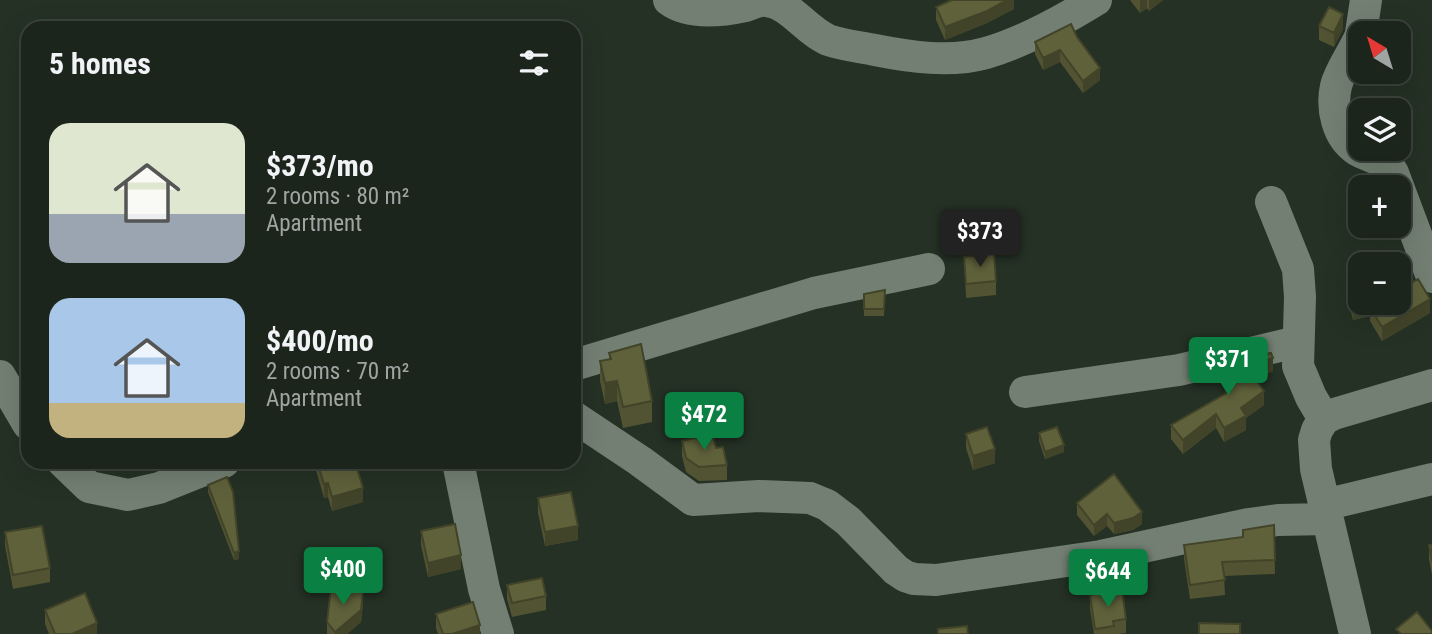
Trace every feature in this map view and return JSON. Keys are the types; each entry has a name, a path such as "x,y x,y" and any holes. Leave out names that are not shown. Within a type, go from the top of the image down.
{"street":[{"path":"669,0 679,8 701,10 764,1 780,4 809,30 830,40 888,52 950,58 985,53 1035,34 1096,0"},
{"path":"1362,21 1366,0"},
{"path":"1348,60 1335,87 1336,117 1342,134 1358,150 1381,159 1388,165 1432,277"},
{"path":"1271,202 1298,269 1298,366 1302,379 1324,419"},
{"path":"581,363 814,293 929,269"},
{"path":"1025,392 1179,370 1297,342"},
{"path":"0,376 21,412"},
{"path":"1354,634 1317,469 1314,440 1317,430 1324,419 1334,414 1432,385"},
{"path":"581,422 693,500 793,496 810,498 827,505 848,521 896,570 914,579 936,580 1101,556 1249,524 1325,512 1432,479"},
{"path":"70,469 89,487 128,495 159,488 206,469"},
{"path":"459,469 484,589 498,634"}],"building":[{"path":"952,0 1007,0 945,27 936,7"},
{"path":"1329,7 1343,14 1334,33 1319,26"},
{"path":"1071,24 1077,37 1100,68 1083,81 1060,50 1043,58 1035,42"},
{"path":"994,254 996,281 966,284 964,257"},
{"path":"1418,279 1430,299 1411,310 1411,283"},
{"path":"885,290 884,309 864,309 864,294"},
{"path":"1375,315 1403,315 1382,327"},
{"path":"641,344 652,401 623,407 617,381 605,383 600,361 611,359 609,353"},
{"path":"1271,353 1273,358 1261,362 1263,368 1250,372 1264,391 1241,408 1246,416 1224,428 1216,414 1183,440 1171,425 1230,391 1220,365"},
{"path":"987,427 995,449 973,456 966,434"},
{"path":"1057,427 1064,445 1045,452 1039,433"},
{"path":"712,434 716,448 723,447 727,465 699,467 686,458 682,441"},
{"path":"319,469 357,469 363,488 332,497 328,483 324,484"},
{"path":"1114,474 1142,512 1133,518 1114,523 1107,514 1094,525 1077,503"},
{"path":"227,477 233,492 239,551 234,553 208,485"},
{"path":"571,492 578,526 545,532 538,498"},
{"path":"455,524 461,555 428,563 421,531"},
{"path":"1274,525 1275,560 1222,562 1225,580 1190,585 1184,545 1243,537 1243,530"},
{"path":"42,526 50,568 13,575 5,532"},
{"path":"542,578 546,596 512,603 507,585"},
{"path":"331,588 363,592 361,610 335,632 327,622"},
{"path":"1122,590 1126,619 1113,621 1114,626 1095,629 1090,595"},
{"path":"85,593 97,623 72,634 55,634 45,610"},
{"path":"473,602 480,625 452,634 443,634 436,614"},
{"path":"1417,612 1432,634 1401,634 1396,629"},
{"path":"1199,623 1240,624 1240,634 1199,634"},
{"path":"967,626 968,634 938,634 938,629"}]}
